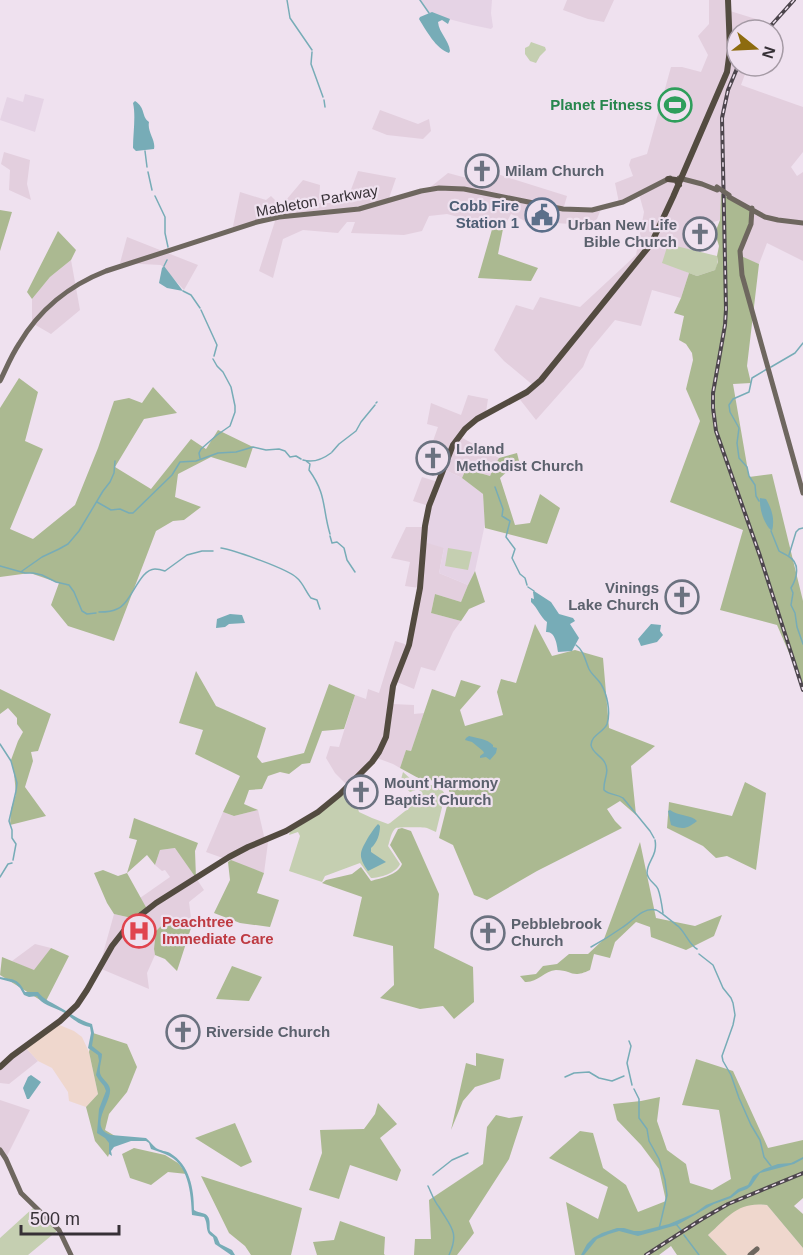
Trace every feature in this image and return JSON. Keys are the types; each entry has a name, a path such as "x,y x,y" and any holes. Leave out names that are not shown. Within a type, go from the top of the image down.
{"main road":[{"path":"0,1068 12,1056 72,1010 87,990 113,944 142,914 229,857 293,828 318,812 345,790 375,759 386,737 392,693 408,652 420,585 425,526 439,479 453,444 477,419 522,398 536,386 645,254 659,230 727,70 730,50 728,0"},
{"name":"Mableton Parkway","path":"653,186 672,175 682,176"},
{"path":"682,176 717,189 770,218 803,222"},
{"name":"Mableton Parkway","path":"0,381 17,346 33,323 53,302 114,268 257,222 279,217 359,209 426,190 450,188 465,189 560,209 601,208 630,198 668,179 682,176"},
{"path":"668,179 676,180 679,185"},
{"path":"752,209 751,224 740,251 740,260 745,287 803,493"},
{"path":"439,479 444,488"},
{"path":"0,1150 21,1193 59,1230 71,1255"},
{"path":"750,1255 757,1249"}],"shaded area":[{"path":"419,0 492,0 493,27 491,29 437,16 430,13"},
{"path":"567,0 614,0 604,22 563,10"},
{"path":"709,0 730,0 730,11 752,18 725,18 725,78 744,78 741,85 803,107 803,152 791,167 797,176 803,172 803,261 767,243 759,264 740,257 721,195 720,220 694,228 696,238 692,250 668,245 680,269 689,273 681,298 652,290 641,326 615,320 590,350 583,367 536,420 518,397 534,386 494,350 516,305 533,310 540,297 580,307 636,255 644,212 639,194 619,203 615,183 633,176 629,165 631,159 647,154 671,67 682,67 701,72 708,55 698,36 709,24"},
{"path":"25,94 44,99 35,132 0,120 7,97 23,102"},
{"path":"380,110 418,124 429,119 431,131 423,139 387,135 372,129"},
{"path":"4,152 30,160 27,184 31,200 9,190 10,170 1,164"},
{"path":"481,169 567,196 563,210 601,209 597,219 577,230 571,224 540,222 535,230 511,214 503,229 447,214 429,216 422,231 404,235 351,233 355,222 347,222 338,233 303,230 283,239 273,278 259,271 276,218 232,231 240,192 266,200 271,196 281,206 303,180 320,185 319,203 346,203 358,171 396,178 388,201 428,189 448,173 474,180"},
{"path":"127,237 198,265 184,290 161,265 120,263"},
{"path":"71,260 80,310 51,334 32,323 32,299 50,277"},
{"path":"468,395 488,399 486,412 457,435 499,458 490,476 466,469 462,478 443,469 449,451 432,444 438,427 427,424 431,403 461,415"},
{"path":"443,469 462,478 483,494 485,524 475,571 468,585 439,573 444,548 424,542 429,506"},
{"path":"422,477 438,482 429,506 413,501"},
{"path":"406,527 426,527 444,548 439,573 468,585 461,602 435,594 431,613 461,621 453,632 435,671 421,667 414,689 397,682 392,704 414,705 414,714 424,713 411,751 406,750 400,768 377,758 349,787 335,773 326,758 330,746 339,747 355,695 366,699 368,689 379,693 395,641 408,645 419,588 405,586 410,562 391,558"},
{"path":"258,810 264,836 268,842 264,873 206,852 223,812 234,816"},
{"path":"176,848 204,890 189,902 192,925 167,920 154,949 155,955 147,973 149,989 99,968 114,914 136,919 147,910 140,898 170,877 165,870 162,871 155,865 160,850"},
{"path":"35,944 51,948 34,971 12,961"},
{"path":"57,1024 82,1037 89,1052 98,1094 86,1107 69,1101 68,1092 52,1068 38,1061 26,1048"},
{"path":"26,1048 38,1061 9,1084 0,1083 0,1067"},
{"path":"0,1100 30,1110 6,1158 0,1149"},
{"path":"767,1205 803,1248 803,1255 727,1255 708,1235 731,1213 742,1206"}],"green space":[{"path":"531,42 545,47 546,50 536,63 530,61 525,54 525,48"},
{"path":"721,194 752,210 741,256 759,264 747,366 751,383 733,384 749,477 772,474 803,601 803,685 777,625 720,610 743,530 670,502 700,421 686,389 693,360 692,353 686,344 679,340 684,316 674,313 689,273 697,276 715,270 719,246 715,233 720,220"},
{"path":"0,210 12,212 0,251"},
{"path":"493,226 503,229 498,254 538,268 531,281 478,278"},
{"path":"58,231 76,250 71,260 50,277 32,299 27,292"},
{"path":"668,244 717,256 718,263 715,270 697,276 662,263"},
{"path":"19,378 38,392 25,441 43,449 10,529 33,539 75,505 114,401 129,398 142,403 153,387 177,413 144,419 115,467 151,489 191,439 206,449 218,430 253,447 246,468 211,457 178,474 175,497 201,507 184,520 173,521 156,531 114,641 68,626 51,605 59,583 30,573 0,577 0,408"},
{"path":"517,453 519,461 500,478 515,525 530,523 540,494 560,508 547,544 485,528 483,494 462,478 466,469 490,476 499,458"},
{"path":"448,548 472,552 468,570 445,566"},
{"path":"475,571 485,602 469,609 461,621 431,613 435,594 461,602"},
{"path":"535,624 552,656 575,650 603,658 609,728 655,746 631,766 636,815 620,801 607,809 622,828 537,871 487,900 474,895 453,845 439,838 450,794 448,787 438,781 420,779 400,768 406,750 411,751 432,689 455,697 461,680 481,686 460,710 465,726 503,715 497,692 501,679 516,683"},
{"path":"196,671 216,706 266,728 257,757 262,763 304,753 329,684 355,695 344,729 322,731 310,763 302,764 289,774 280,772 268,776 262,789 249,790 244,804 258,810 234,816 223,812 240,776 195,754 203,730 179,723"},
{"path":"0,689 51,714 38,751 31,752 33,761 25,787 46,816 10,825 11,809 16,794 11,760 23,732 17,724 17,718 8,708 0,714"},
{"path":"403,772 414,782 440,788 445,795 436,832 416,827 396,828 393,831 388,846 400,864 395,870 383,876 371,878 360,863 325,876 322,882 289,871 300,836 298,832 289,835 290,832 322,812 345,793 357,806 359,812 388,824 419,800 422,792 415,790 410,792 400,783"},
{"path":"745,782 766,793 756,870 727,856 716,858 703,846 667,828 669,802 732,816"},
{"path":"134,818 198,843 195,851 196,878 175,848 160,850 155,865 147,855 127,873 137,840 129,838"},
{"path":"398,829 411,831 439,894 434,948 473,967 474,1002 454,1019 443,1006 420,1009 380,998 394,985 393,946 353,936 362,897 322,883 352,874 361,867 371,881 397,871 402,864 390,845"},
{"path":"640,842 656,918 695,926 722,915 714,936 686,950 651,937 650,927 636,922 615,942 610,958 594,954 590,970 575,974 556,970 533,981 525,982 520,976 536,974 543,966 557,964 569,954 588,954 604,939"},
{"path":"231,860 264,873 257,893 279,900 270,927 240,923 214,913 230,880 228,862"},
{"path":"103,870 118,876 127,873 147,909 136,919 114,914 94,873"},
{"path":"167,920 192,925 177,971 165,959 155,955 156,931"},
{"path":"51,948 69,956 45,1003 0,975 2,957 34,970"},
{"path":"232,966 262,977 249,1001 216,999"},
{"path":"93,1033 127,1044 137,1067 127,1092 109,1114 105,1130 115,1136 108,1157 95,1141 86,1107 98,1094 89,1052"},
{"path":"476,1053 504,1059 500,1079 475,1087 463,1101 451,1130 466,1063 476,1066"},
{"path":"696,1059 733,1071 768,1148 803,1140 803,1198 794,1206 803,1214 803,1248 767,1205 757,1204 748,1205 734,1212 708,1235 727,1255 677,1255 671,1246 659,1255 575,1255 566,1202 598,1219 608,1187 549,1158 580,1131 593,1133 603,1168 626,1185 638,1212 666,1201 659,1169 641,1145 617,1120 613,1104 660,1097 657,1121 667,1150 686,1164 690,1183 712,1190 731,1179 719,1110 682,1105"},
{"path":"378,1103 397,1124 380,1138 401,1170 397,1181 350,1165 339,1199 309,1190 322,1153 320,1130 364,1129 375,1114"},
{"path":"496,1115 509,1118 523,1116 509,1159 469,1221 474,1233 457,1255 414,1255 415,1239 431,1239 429,1200 483,1164 487,1127"},
{"path":"235,1123 252,1162 241,1167 195,1138"},
{"path":"134,1148 165,1155 178,1163 187,1174 168,1172 151,1185 130,1178 122,1154"},
{"path":"201,1176 302,1208 291,1255 251,1255 245,1246 229,1233"},
{"path":"33,1208 57,1231 28,1255 0,1255 0,1238"},
{"path":"340,1221 385,1237 385,1255 317,1255 313,1242 334,1240"}],"water":[{"path":"432,12 450,19 448,24 442,20 438,22 448,43 449,53 444,51 428,34 419,19"},
{"path":"135,101 141,106 149,122 154,149 136,151 133,148 133,103"},
{"path":"164,266 183,291 167,288 159,283"},
{"path":"760,498 766,499 771,511 772,531 763,516"},
{"path":"534,591 551,602 559,614 573,618 575,621 570,624 579,638 572,651 558,652 552,634 546,632 547,622 531,602 531,598 534,599"},
{"path":"230,614 242,615 245,623 216,628 217,619"},
{"path":"651,624 661,625 660,631 663,635 657,642 641,646 638,639"},
{"path":"469,736 491,743 497,748 496,753 490,760 486,757 480,758 483,751 472,742 465,740"},
{"path":"668,811 697,821 685,828 671,825"},
{"path":"378,824 380,826 379,835 371,852 386,862 368,871 361,854 369,836"},
{"path":"0,977 18,982 25,992 38,992 49,1001 92,1024 94,1033 92,1046 102,1054 100,1073 110,1089 101,1120 104,1131 111,1135 146,1138 156,1148 177,1158 190,1178 194,1210 207,1216 210,1231 217,1237 220,1244 232,1250 235,1255 231,1255 215,1244 204,1217 192,1215 191,1197 184,1171 173,1158 151,1149 146,1141 131,1141 114,1147 111,1151 112,1156 109,1154 109,1143 97,1133 99,1109 106,1091 96,1075 98,1055 88,1048 90,1027 44,1003 37,996 24,995 15,983 0,979"},
{"path":"31,1075 41,1082 27,1099 23,1088"},
{"path":"803,1157 794,1164 760,1173 747,1189 677,1225 638,1236 619,1231 609,1234 597,1239 584,1255 581,1255 587,1244 602,1233 617,1228 641,1231 669,1224 695,1213 706,1205 730,1196 738,1189 748,1185 753,1176 764,1169 778,1164 791,1163"}],"waterway":[{"path":"287,0 290,18 312,50"},
{"path":"420,0 429,13"},
{"path":"312,52 311,64 323,97"},
{"path":"324,100 325,107"},
{"path":"145,151 147,167"},
{"path":"148,172 152,190"},
{"path":"155,196 165,217 168,247"},
{"path":"164,266 167,260"},
{"path":"183,291 191,295 200,308"},
{"path":"201,310 217,345 214,356"},
{"path":"771,367 795,353 803,343"},
{"path":"200,458 201,449 230,426 235,412 231,387 213,359"},
{"path":"759,501 747,467 739,458 737,443 739,428 730,412 729,405 733,399 749,392 752,378 767,369"},
{"path":"332,452 356,431 375,405"},
{"path":"97,502 111,510 120,509 133,513 172,475 180,462 196,461 218,453 236,452 253,447 266,450 279,449 285,451 290,457 296,456 301,459"},
{"path":"303,460 318,460 331,453"},
{"path":"22,571 42,557 68,544 79,531 110,482 114,473 115,461"},
{"path":"306,461 310,464 309,470 319,487 330,534"},
{"path":"495,487 503,509 502,516 510,521 506,537 515,549 512,558 527,585"},
{"path":"789,555 796,532 803,528"},
{"path":"771,531 779,551 795,563 796,575 791,588 793,593 791,605 803,644"},
{"path":"330,536 332,543 337,542 344,548 347,560 355,572"},
{"path":"221,548 260,560 292,574 311,598 317,600 320,609"},
{"path":"99,612 113,611 122,606 149,570 165,571 187,555 213,551"},
{"path":"0,566 42,575 69,585 82,611 87,614 96,613"},
{"path":"528,587 534,591"},
{"path":"576,645 583,653 590,671 601,684 608,703 607,724 593,739 591,745 606,766 604,790 623,798 654,838"},
{"path":"0,744 11,761 17,783 9,821 12,838 16,844 13,860"},
{"path":"655,840 656,846 647,873 658,889 663,913"},
{"path":"0,877 8,864 12,863"},
{"path":"591,947 619,930 642,912 656,910 679,927 697,949"},
{"path":"699,954 713,965 723,988 733,1003 735,1015 722,1056 723,1061 760,1140 764,1157 771,1166"},
{"path":"629,1041 631,1046 627,1063 632,1085"},
{"path":"565,1077 574,1073 589,1072 599,1078 612,1081 624,1076"},
{"path":"634,1089 639,1099 639,1118 647,1129 649,1141 659,1159 665,1180 667,1195 659,1229"},
{"path":"433,1175 452,1160 468,1153"},
{"path":"428,1186 454,1235 449,1255"},
{"path":"676,1224 681,1230"},
{"path":"684,1235 699,1255"}],"railway":[{"path":"778,18 794,0"},
{"path":"733,78 722,118 726,309 713,393 713,408 716,431 760,556 803,690"},
{"path":"646,1255 728,1204 803,1173"}],"place":[{"name":"Planet Fitness","path":"675,105"},
{"name":"Milam Church","path":"482,171"},
{"name":"Cobb Fire Station 1","path":"542,215"},
{"name":"Urban New Life Bible Church","path":"700,234"},
{"name":"Leland Methodist Church","path":"433,458"},
{"name":"Vinings Lake Church","path":"682,597"},
{"name":"Mount Harmony Baptist Church","path":"361,792"},
{"name":"Peachtree Immediate Care","path":"139,931"},
{"name":"Pebblebrook Church","path":"488,933"},
{"name":"Riverside Church","path":"183,1032"}]}
